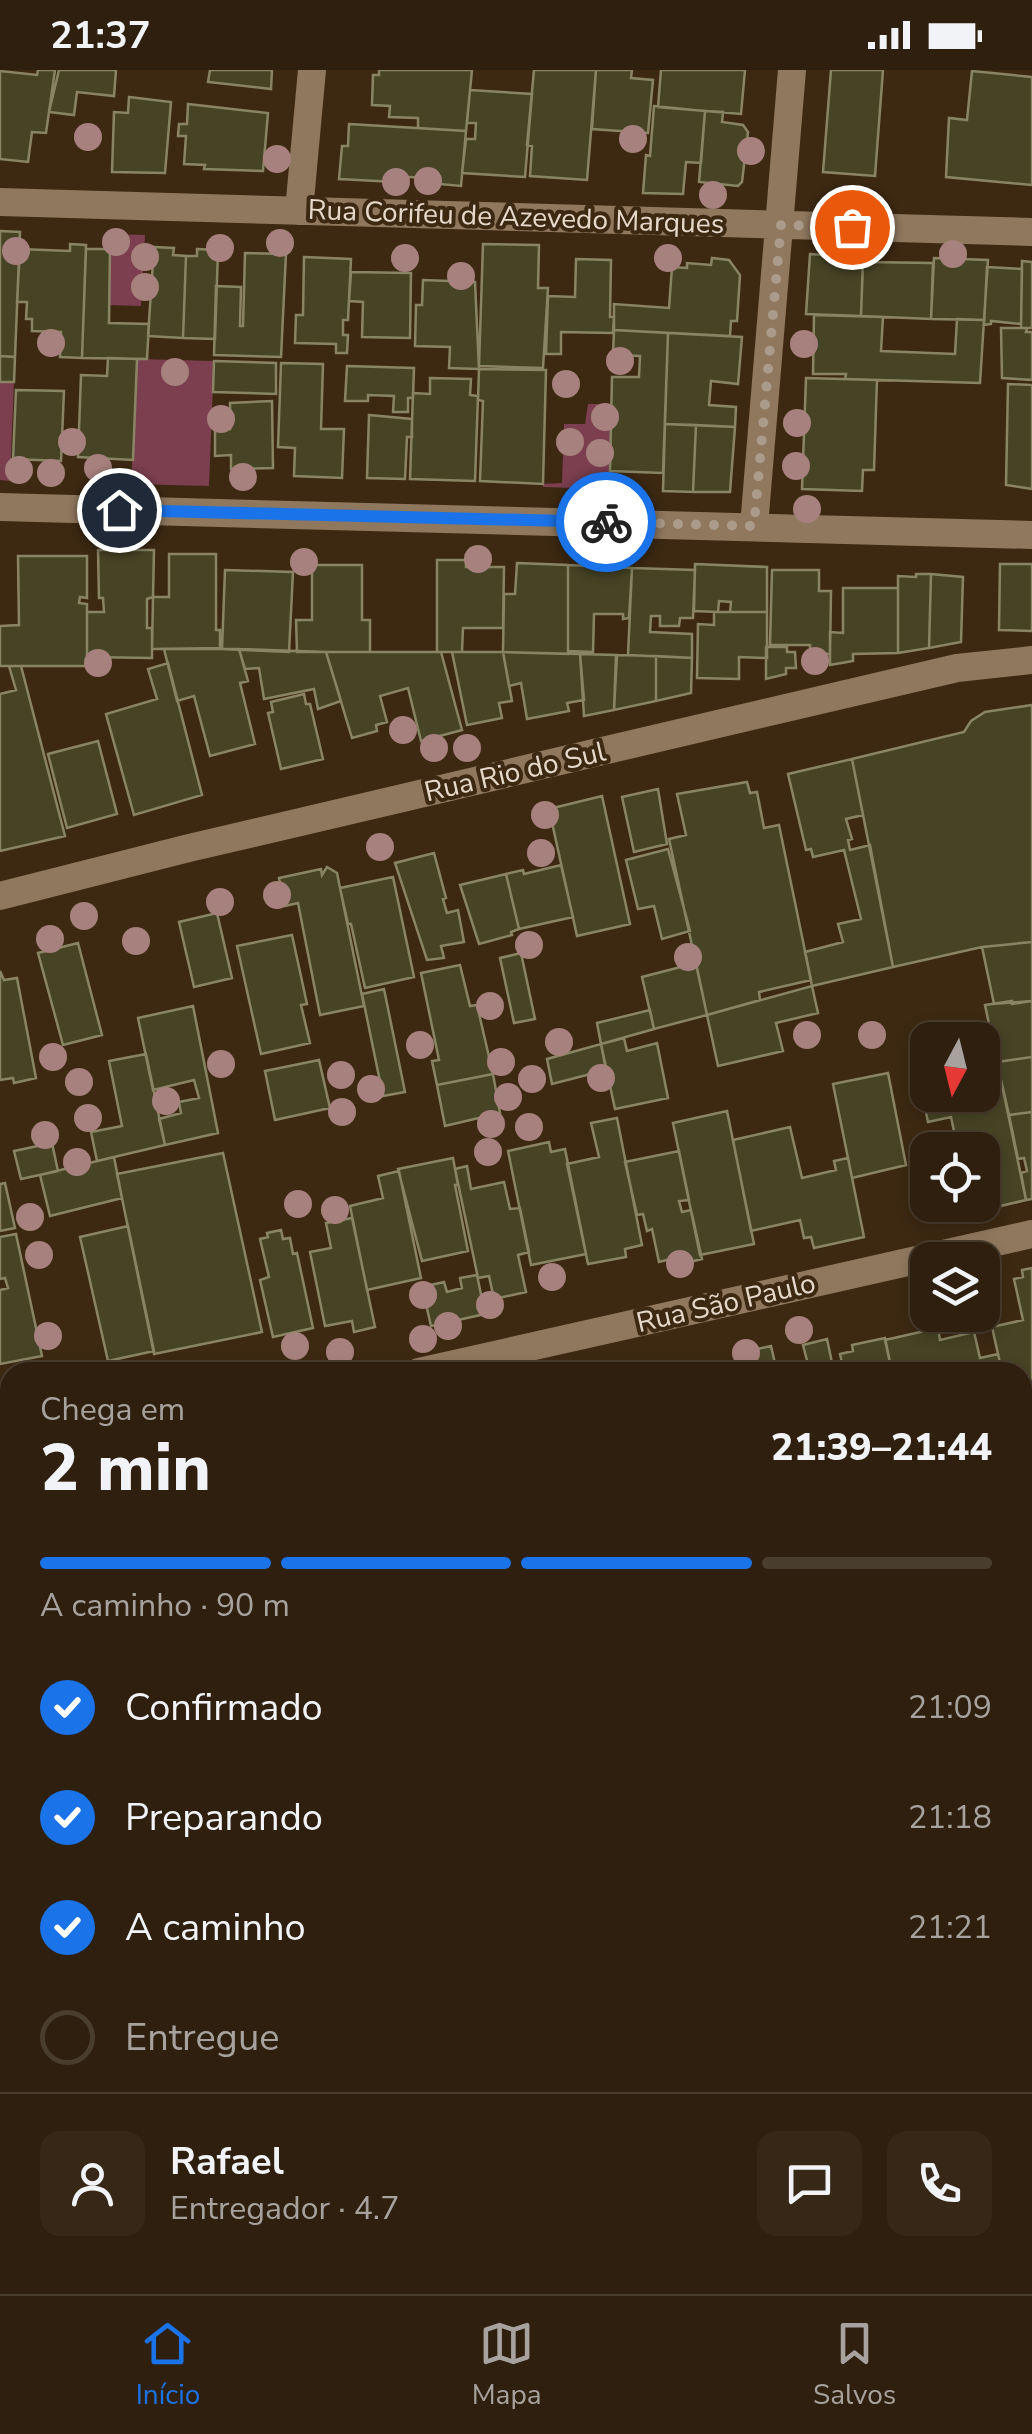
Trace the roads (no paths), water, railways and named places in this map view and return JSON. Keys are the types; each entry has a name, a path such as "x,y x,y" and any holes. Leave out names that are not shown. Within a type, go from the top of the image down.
{"street":[{"path":"299,211 312,70"},
{"path":"754,526 792,70"},
{"name":"Rua Corifeu de Azevedo Marques","path":"0,202 1032,232"},
{"path":"0,507 1032,535"},
{"name":"Rua Rio do Sul","path":"0,896 957,668 1032,660"},
{"name":"Rua São Paulo","path":"463,1362 1032,1234"}]}
